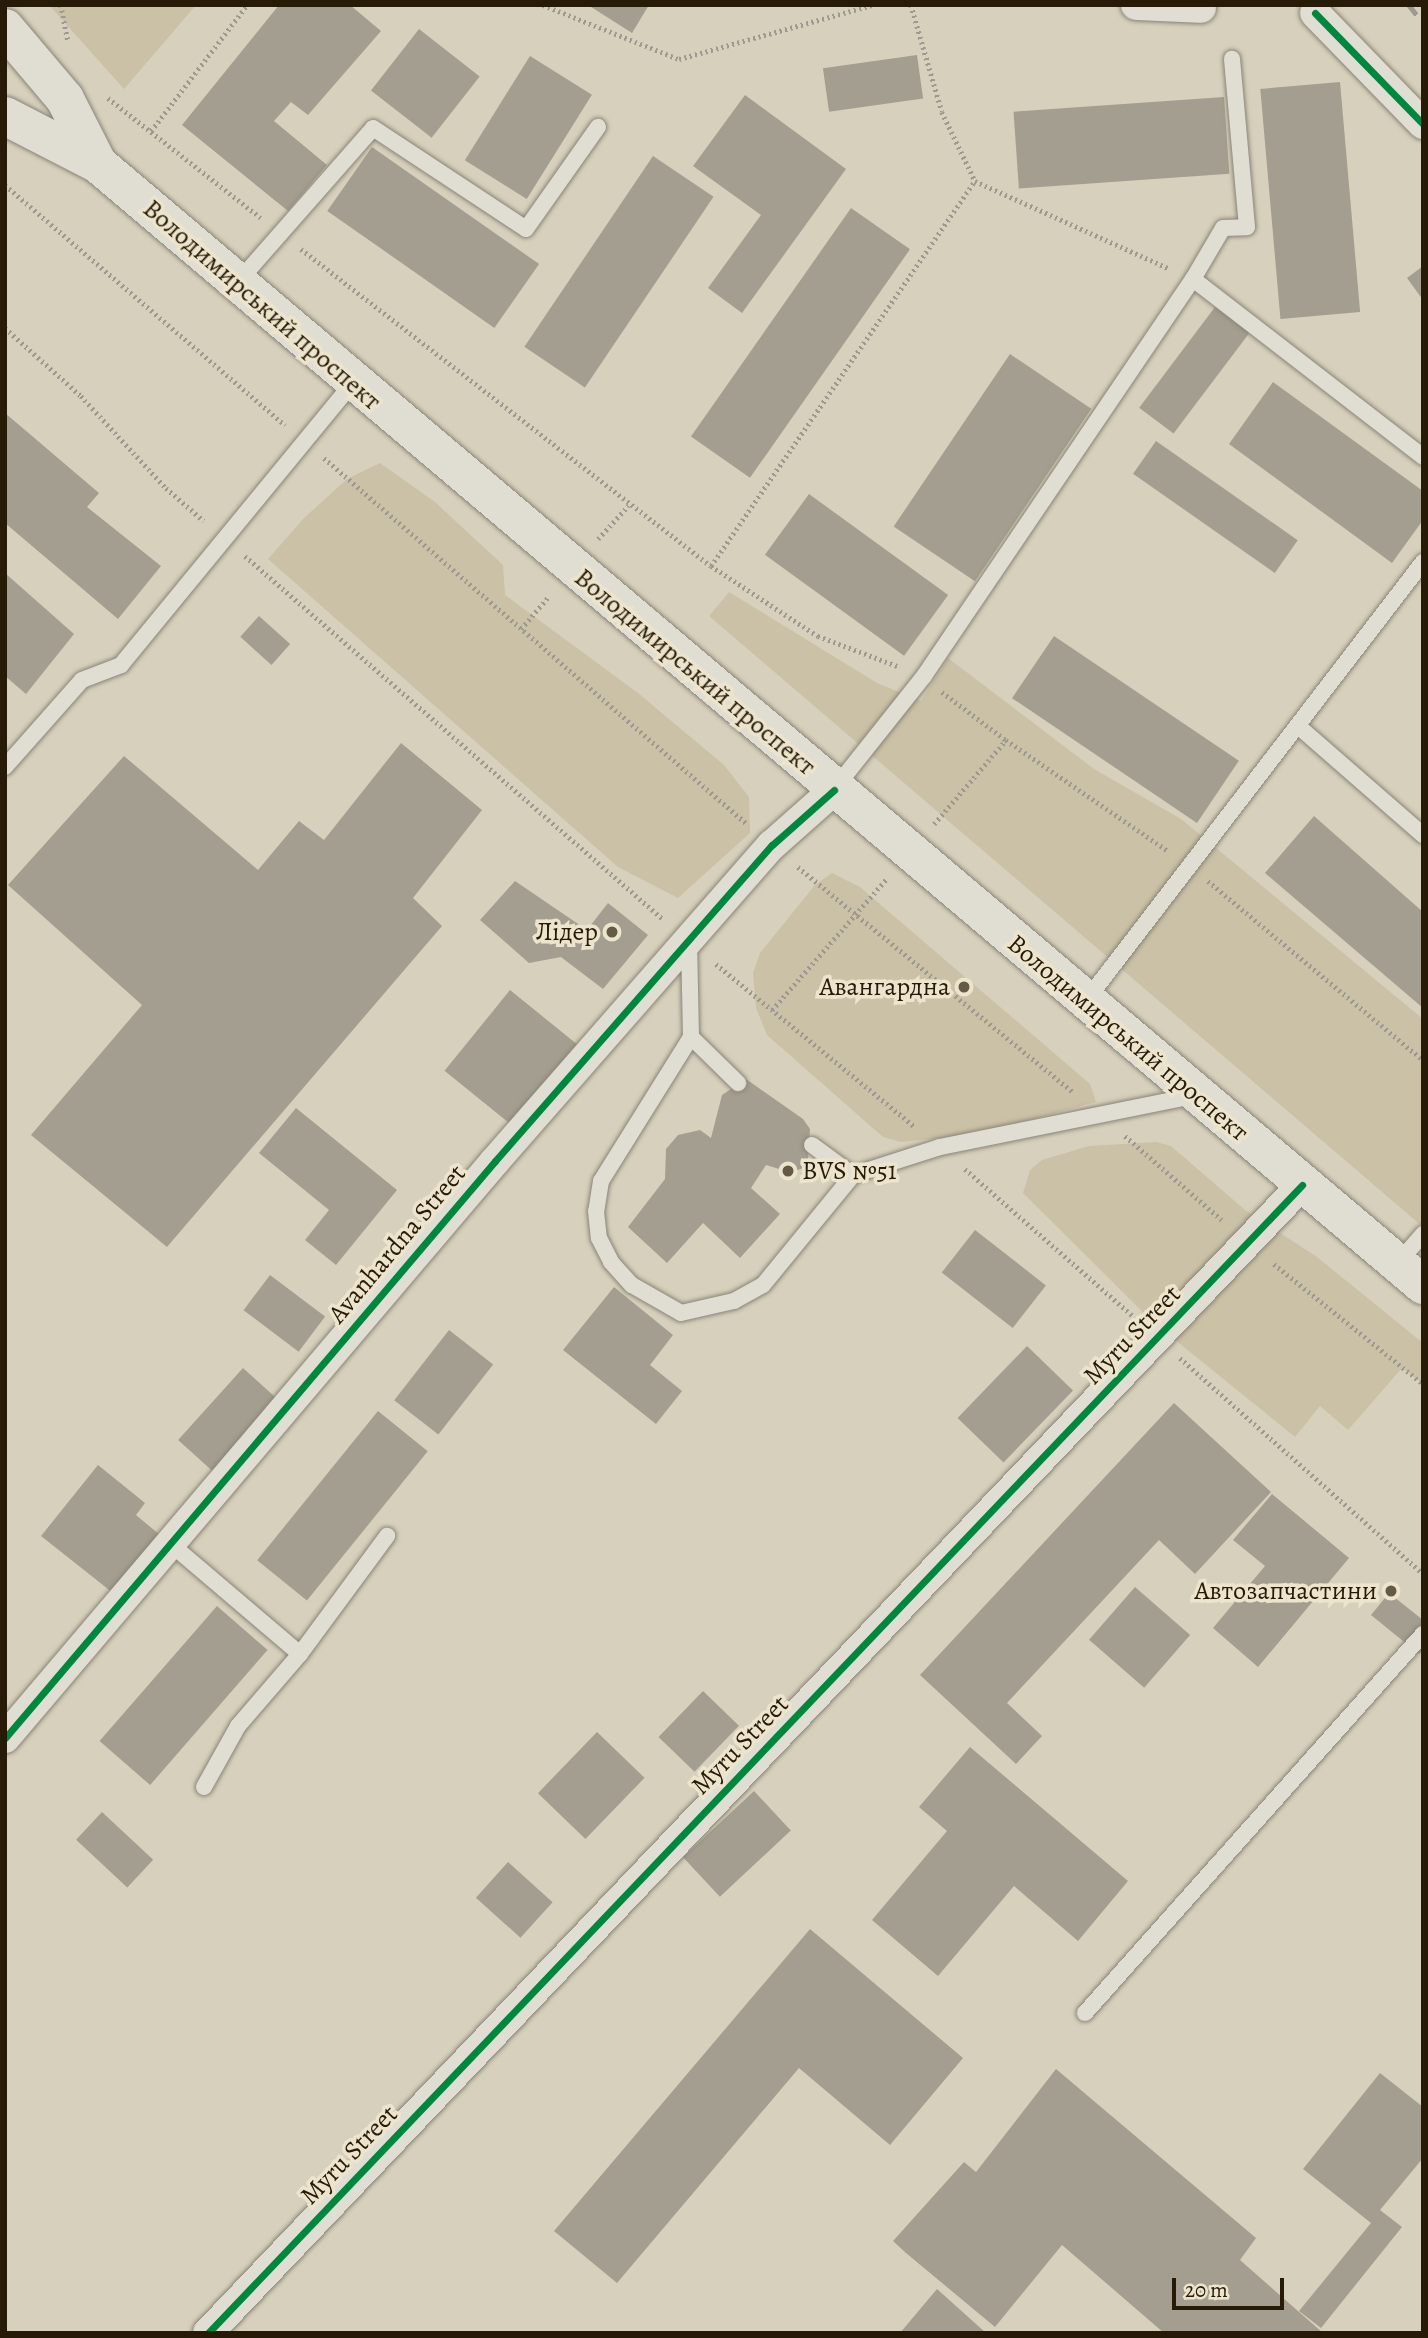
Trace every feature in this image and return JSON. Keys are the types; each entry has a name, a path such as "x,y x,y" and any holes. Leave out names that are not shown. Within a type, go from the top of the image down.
{"main road":[{"name":"Володимирський проспект","path":"5,28 65,99 97,164"},
{"name":"Володимирський проспект","path":"5,116 97,164 908,854 1410,1275"}],"street":[{"path":"1136,5 1201,8"},
{"path":"1315,13 1423,124"},
{"name":"Avanhardna Street","path":"5,1738 172,1545 495,1161 772,845 834,790"},
{"name":"Myru Street","path":"208,2333 1302,1185"}],"lane":[{"path":"834,790 924,676 1193,279 1223,228 1247,227 1233,59"},
{"path":"237,283 373,128 526,229 598,127"},
{"path":"1193,279 1423,457"},
{"path":"5,767 82,680 121,665 353,383"},
{"path":"1085,1002 1423,562"},
{"path":"1298,726 1423,835"},
{"path":"689,941 691,1037 601,1181 596,1211 599,1238 611,1262 632,1285 681,1313 734,1301 763,1285 853,1175 940,1147 1194,1095"},
{"path":"691,1037 738,1083"},
{"path":"812,1145 853,1175"},
{"path":"1410,1275 1423,1234"},
{"path":"204,1787 238,1726 300,1654 387,1536"},
{"path":"172,1545 300,1654"},
{"path":"1085,2013 1423,1634"}],"path":[{"path":"151,131 247,5"},
{"path":"543,5 679,59 873,5"},
{"path":"911,5 942,112 975,181 1193,279"},
{"path":"102,93 711,566 818,636 924,676 1006,740 1191,867 1423,1060"},
{"path":"711,566 975,181"},
{"path":"5,185 772,845 1099,1114 1248,1242 1423,1384"},
{"path":"5,328 81,396 166,488 689,941 940,1147 1423,1574"},
{"path":"772,1010 1006,740"}],"shaded area":[{"path":"49,5 196,5 124,89"},
{"path":"380,463 435,502 503,565 505,595 638,693 724,765 749,797 750,833 678,898 618,867 268,559 304,518 347,479"},
{"path":"729,592 877,683 921,701 948,658 1094,769 1181,819 1423,1019 1423,1227 709,616"},
{"path":"832,873 860,887 1090,1084 1096,1102 977,1134 901,1142 883,1137 767,1035 756,1008 753,973 760,953 815,885"},
{"path":"1156,1142 1171,1146 1245,1210 1317,1257 1423,1343 1423,1384 1402,1368 1348,1430 1320,1406 1295,1437 1153,1322 1023,1193 1030,1170 1042,1160 1089,1146"}],"building":[{"path":"279,5 350,5 381,31 308,115 291,102 274,121 327,165 288,211 182,125"},
{"path":"588,5 649,5 632,33"},
{"path":"419,29 480,76 432,138 371,90"},
{"path":"917,55 923,99 829,112 823,68"},
{"path":"530,56 592,95 527,199 465,160"},
{"path":"1340,82 1360,312 1280,319 1260,89"},
{"path":"745,95 846,169 742,313 708,288 761,215 693,166"},
{"path":"1224,97 1229,174 1019,189 1014,112"},
{"path":"372,147 539,264 494,328 327,211"},
{"path":"653,156 714,197 585,387 524,347"},
{"path":"851,208 910,249 750,478 691,437"},
{"path":"1423,266 1423,300 1407,278"},
{"path":"1215,307 1249,333 1174,434 1139,408"},
{"path":"1010,354 1091,409 975,581 894,526"},
{"path":"1273,382 1423,491 1423,520 1392,563 1229,444"},
{"path":"5,413 99,493 87,507 161,566 118,619 5,523"},
{"path":"1156,441 1298,540 1275,573 1133,474"},
{"path":"809,494 948,595 904,656 765,555"},
{"path":"5,573 74,634 26,694 5,676"},
{"path":"259,616 290,644 271,665 240,637"},
{"path":"1054,636 1239,761 1197,823 1012,698"},
{"path":"401,743 482,810 413,898 442,926 167,1247 31,1135 142,1005 8,885 124,756 258,870 299,821 324,840"},
{"path":"1314,816 1423,912 1423,1008 1265,873"},
{"path":"515,881 587,930 608,903 648,935 603,989 561,957 529,963 480,920"},
{"path":"510,990 579,1046 514,1127 445,1071"},
{"path":"746,1079 803,1119 810,1129 808,1159 801,1169 789,1172 766,1165 751,1188 780,1214 740,1258 703,1223 667,1263 628,1227 665,1179 666,1149 678,1135 700,1130 711,1138 722,1095"},
{"path":"296,1108 397,1190 336,1265 305,1240 329,1210 259,1153"},
{"path":"975,1230 1046,1285 1013,1328 942,1273"},
{"path":"270,1275 325,1317 299,1352 244,1310"},
{"path":"614,1287 673,1335 650,1365 682,1391 656,1424 563,1350"},
{"path":"449,1330 493,1364 438,1435 394,1400"},
{"path":"1027,1346 1073,1390 1004,1462 958,1418"},
{"path":"243,1368 278,1399 213,1472 178,1440"},
{"path":"1174,1403 1271,1492 1195,1574 1159,1540 1007,1703 1042,1736 1016,1764 920,1675"},
{"path":"378,1411 428,1451 307,1600 257,1560"},
{"path":"98,1465 145,1503 136,1515 160,1535 113,1593 41,1536"},
{"path":"1272,1494 1349,1558 1258,1667 1213,1628 1265,1566 1233,1540"},
{"path":"1135,1587 1190,1635 1144,1688 1089,1640"},
{"path":"1389,1593 1423,1620 1423,1649 1419,1654 1371,1615"},
{"path":"217,1606 268,1650 150,1785 100,1741"},
{"path":"703,1691 739,1726 695,1772 659,1737"},
{"path":"597,1732 644,1778 585,1839 538,1793"},
{"path":"970,1747 1128,1881 1078,1941 1014,1886 938,1976 872,1920 947,1831 919,1807"},
{"path":"754,1791 791,1830 720,1897 683,1857"},
{"path":"102,1812 153,1860 127,1888 76,1840"},
{"path":"508,1862 553,1902 520,1938 476,1898"},
{"path":"810,1929 963,2058 890,2145 799,2068 617,2283 554,2231"},
{"path":"1056,2069 1256,2238 1240,2260 1323,2333 1164,2333 1062,2245 995,2327 893,2241 964,2162 976,2172"},
{"path":"1380,2073 1423,2107 1423,2158 1380,2210 1402,2227 1321,2328 1299,2311 1371,2223 1303,2169"},
{"path":"937,2289 986,2333 900,2333"}],"railway":[{"path":"1409,5 1423,23"}],"cycle path":[{"path":"1315,13 1423,124"},
{"path":"5,1738 495,1161 772,845 834,790"},
{"path":"208,2333 1302,1185"}],"place":[{"name":"Лідер","path":"612,932"},
{"name":"Авангардна","path":"964,987"},
{"name":"BVS №51","path":"788,1171"},
{"name":"Автозапчастини","path":"1391,1591"}]}
